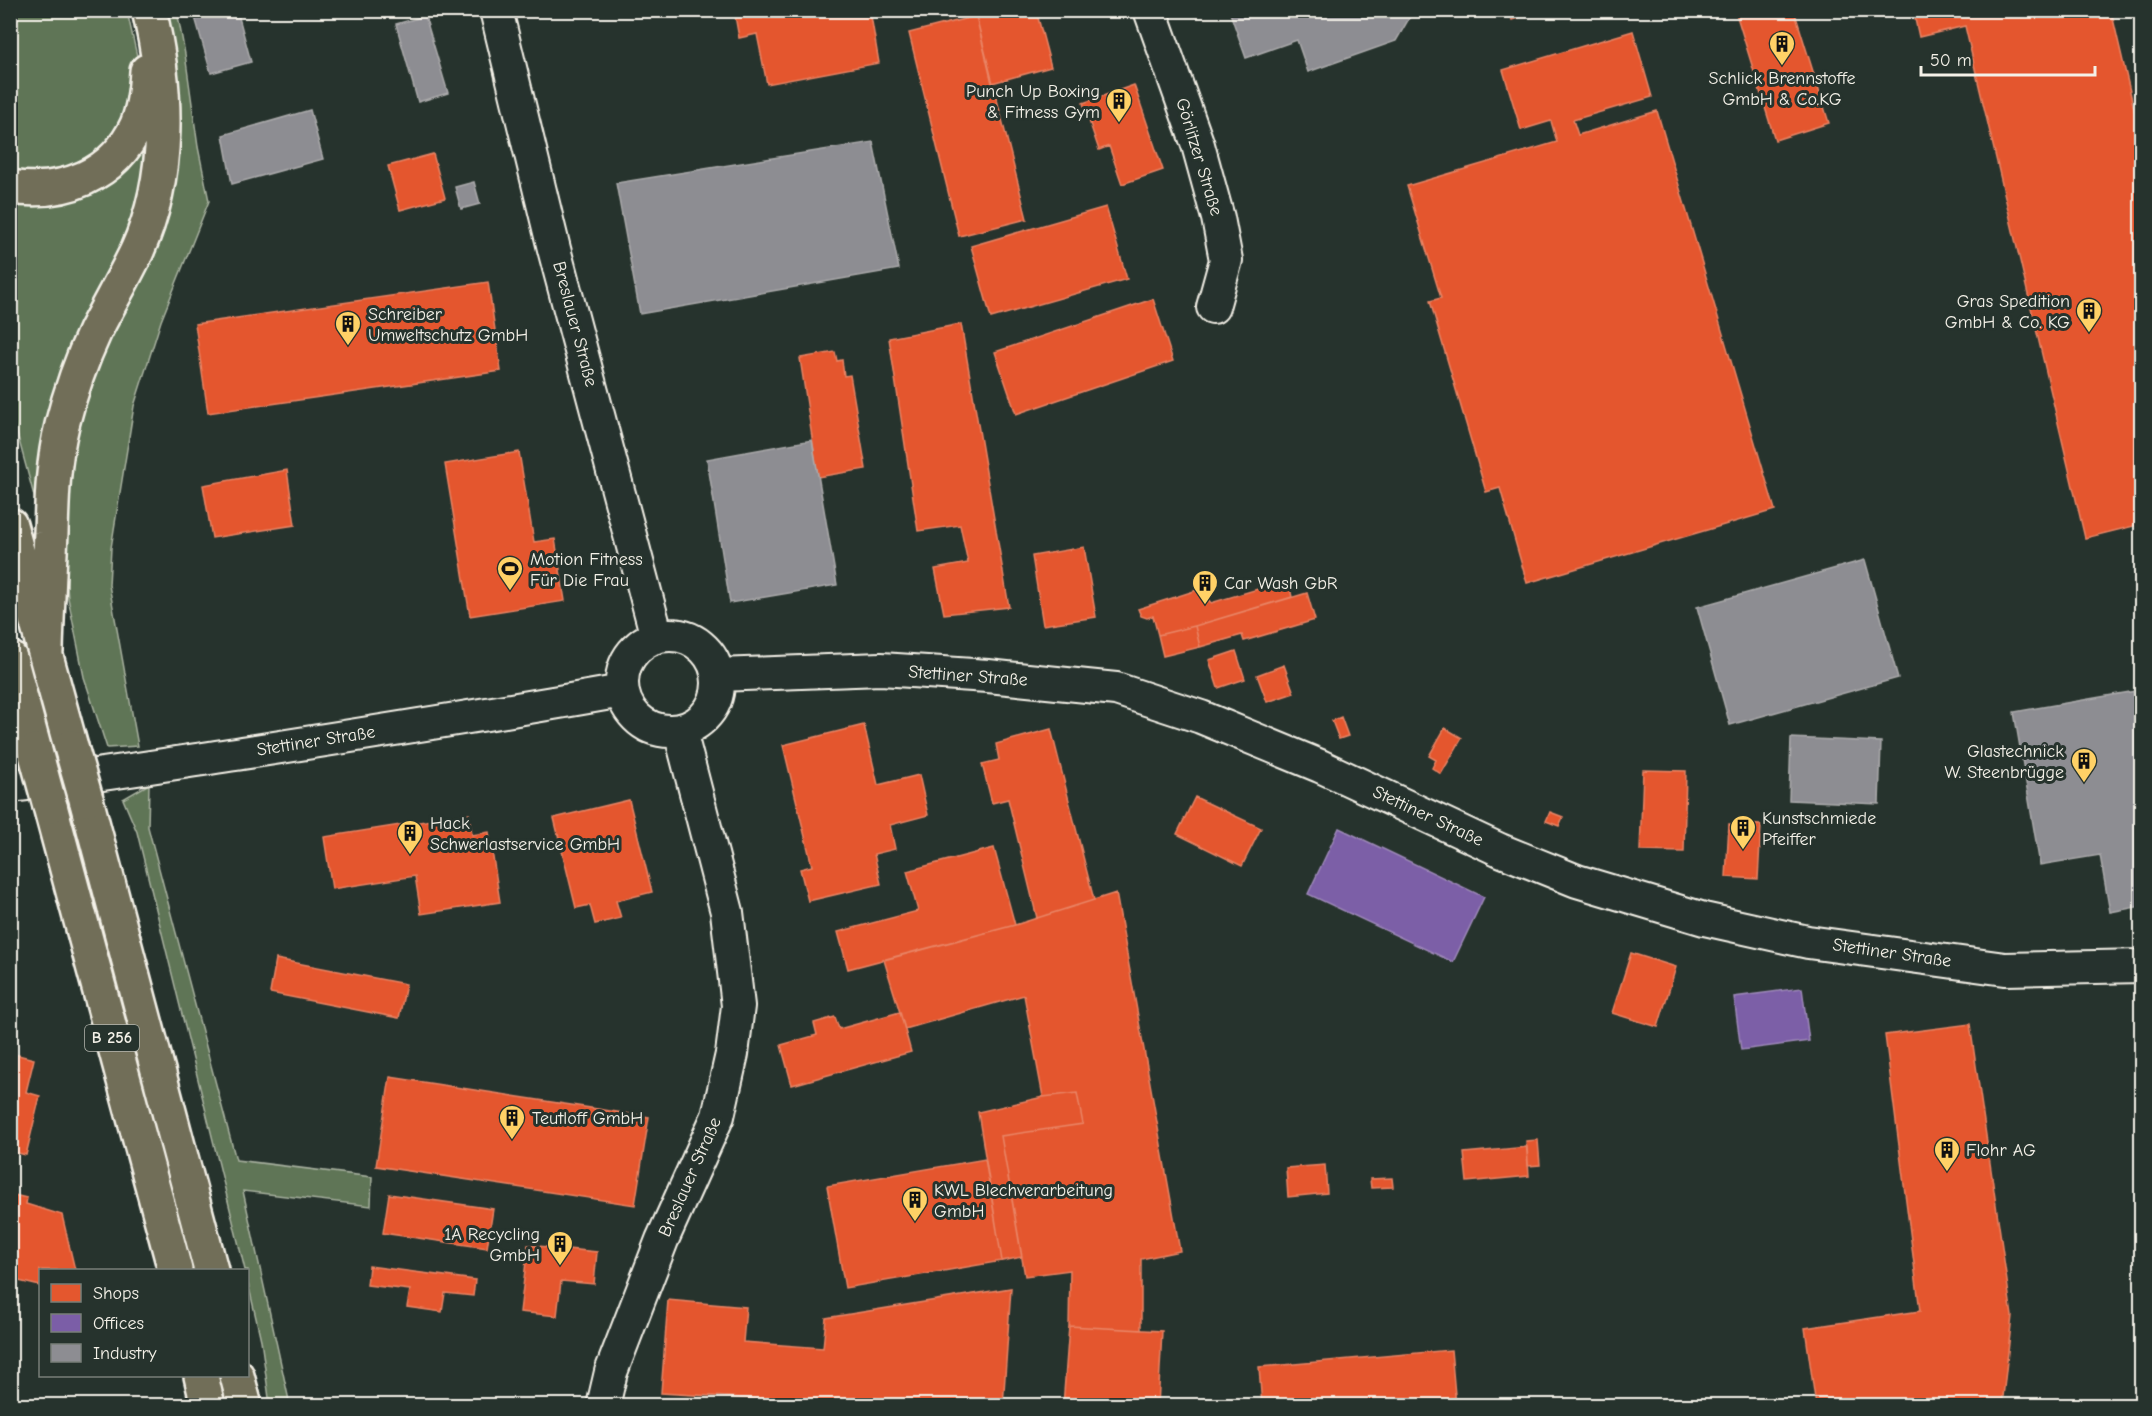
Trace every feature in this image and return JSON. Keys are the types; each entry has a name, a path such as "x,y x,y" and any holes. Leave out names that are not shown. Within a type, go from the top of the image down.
{"highway":[{"path":"10,187 30,190 58,188 110,163 127,143 137,124 146,89 145,52 136,10"},
{"path":"46,651 52,499 55,462 62,427 80,367 94,333 137,249 156,187 162,152 162,78 158,45 149,10"},
{"name":"B 256","path":"10,525 86,799 211,1269"},
{"name":"B 256","path":"10,658 175,1269"},
{"path":"201,1377 208,1406"},
{"path":"237,1377 244,1406"}],"street":[{"name":"Breslauer Straße","path":"496,10 551,237 657,637"},
{"name":"Görlitzer Straße","path":"1150,10 1198,145 1218,218 1226,260 1213,307"},
{"path":"673,635 689,639 702,647 712,660 718,675 718,690 714,704 706,717 694,726 680,731 664,732 649,727 636,718 626,706 622,691 622,676 633,651 644,642 657,637 673,635"},
{"name":"Stettiner Straße","path":"718,675 881,669 988,676 1116,689 1201,717 1320,766 1500,849 1576,881 1704,918 1808,942 2006,969 2142,966"},
{"name":"Stettiner Straße","path":"10,786 72,779 300,744 622,691"},
{"name":"Breslauer Straße","path":"603,1406 611,1372 662,1240 718,1116 732,1054 738,1006 727,912 680,731"}],"green space":[{"path":"10,11 127,11 137,56 136,84 118,137 82,168 11,175"},
{"path":"161,11 177,11 198,147 209,201 161,321 134,406 111,548 109,585 138,746 107,748 84,677 68,598 64,554 68,461 90,376 149,255"},
{"path":"148,125 154,149 43,529 11,411 10,200"},
{"path":"149,784 148,827 236,1160 372,1177 371,1206 243,1191 290,1405 270,1405 261,1340 249,1287 249,1269 245,1269 137,832 123,799"}],"building: Shops":[{"path":"734,10 870,10 879,63 767,84 757,34 739,38"},
{"path":"999,10 1036,10 1051,67 992,83 976,16"},
{"path":"1509,10 1540,10 1512,20"},
{"name":"Schlick Brennstoffe GmbH & Co.KG","path":"1735,10 1794,10 1829,123 1775,140"},
{"name":"Gras Spedition GmbH & Co. KG","path":"1913,10 2111,10 2142,143 2142,524 2085,538 1965,26 1919,37"},
{"path":"976,16 1027,219 959,236 909,33"},
{"path":"1633,31 1652,97 1573,120 1578,135 1657,111 1775,510 1527,583 1500,488 1486,492 1430,301 1441,298 1407,186 1557,142 1551,121 1521,130 1503,70"},
{"name":"Punch Up Boxing & Fitness Gym","path":"1134,85 1163,170 1122,184 1109,146 1099,150 1083,103"},
{"path":"433,154 445,198 400,210 388,166"},
{"path":"1106,207 1127,279 991,318 971,246"},
{"name":"Schreiber Umweltschutz GmbH","path":"488,282 501,371 208,413 195,324"},
{"path":"1153,299 1173,361 1016,414 995,352"},
{"path":"961,324 1009,607 944,614 935,569 968,563 960,525 918,531 889,338"},
{"path":"835,352 837,361 842,360 844,376 850,375 866,469 818,477 800,358"},
{"path":"519,452 534,542 555,539 565,601 470,616 445,464"},
{"path":"287,470 295,525 212,538 203,485"},
{"path":"1084,547 1096,617 1043,625 1032,556"},
{"name":"Car Wash GbR","path":"1288,580 1292,597 1158,635 1153,616 1147,618 1141,616 1138,609 1200,589 1211,603"},
{"path":"1307,593 1315,620 1244,641 1242,635 1200,647 1195,626"},
{"name":"Car Wash GbR","path":"1195,626 1200,647 1163,656 1158,635"},
{"path":"1236,651 1245,679 1218,688 1209,660"},
{"path":"1284,665 1294,693 1267,702 1257,675"},
{"path":"1341,717 1348,736 1339,739 1332,721"},
{"path":"864,725 878,785 919,775 928,815 890,825 895,849 874,854 881,884 808,901 800,869 812,866 783,745"},
{"path":"1445,728 1462,738 1441,774 1432,768 1436,760 1429,756"},
{"path":"1051,729 1094,900 1037,918 1008,799 992,803 982,764 999,760 996,744"},
{"path":"1643,770 1686,771 1684,852 1640,851"},
{"path":"1195,797 1261,828 1242,866 1177,834"},
{"path":"629,800 652,892 616,901 621,918 595,924 590,905 576,908 554,818"},
{"path":"1550,812 1563,817 1559,826 1546,821"},
{"name":"Hack Schwerlastservice GmbH","path":"469,814 472,835 489,832 500,902 421,914 415,876 332,889 324,837"},
{"name":"Kunstschmiede Pfeiffer","path":"1729,824 1761,825 1758,879 1726,877"},
{"path":"994,848 1015,925 848,969 838,932 918,911 907,871"},
{"path":"1116,893 1180,1251 1141,1259 1141,1330 1069,1326 1070,1270 1025,1276 1001,1136 1083,1124 1077,1093 1043,1097 1024,995 905,1029 884,960 1015,925"},
{"path":"1631,953 1676,967 1658,1027 1612,1013"},
{"path":"276,959 406,984 399,1018 270,993"},
{"path":"900,1012 911,1052 792,1085 781,1045 817,1035 814,1023 835,1017 839,1029"},
{"name":"Flohr AG","path":"1970,1024 2012,1316 2002,1406 1816,1406 1805,1328 1920,1311 1885,1035"},
{"path":"10,1053 34,1059 26,1092 40,1096 26,1155 10,1151"},
{"name":"Teutloff GmbH","path":"390,1077 649,1117 635,1205 376,1166"},
{"path":"1077,1093 1083,1124 1001,1136 1022,1257 1002,1261 978,1112 1043,1097"},
{"path":"1538,1140 1540,1165 1528,1166 1526,1141"},
{"path":"1527,1147 1529,1176 1467,1182 1464,1153"},
{"name":"KWL Blechverarbeitung GmbH","path":"985,1159 1002,1261 845,1288 827,1186"},
{"path":"1325,1165 1327,1193 1288,1197 1286,1168"},
{"path":"1392,1178 1393,1187 1371,1188 1370,1179"},
{"path":"10,1194 27,1198 26,1204 62,1215 75,1269 39,1269 39,1286 10,1279"},
{"path":"389,1194 493,1209 487,1248 383,1233"},
{"name":"1A Recycling GmbH","path":"528,1245 597,1252 594,1284 561,1281 557,1316 520,1312"},
{"path":"369,1266 475,1280 473,1296 445,1293 442,1312 407,1307 410,1290 367,1285"},
{"path":"1011,1288 1003,1406 871,1406 661,1393 668,1300 746,1307 743,1342 823,1348 826,1318"},
{"path":"1069,1326 1162,1331 1158,1406 1063,1406"},
{"path":"1451,1350 1456,1406 1262,1406 1259,1367"}],"building: Offices":[{"path":"1339,828 1484,897 1453,962 1308,894"},
{"path":"1802,988 1809,1041 1741,1050 1734,997"}],"building: Industry":[{"path":"193,10 237,10 251,62 211,73"},
{"path":"1229,10 1414,10 1396,41 1308,72 1297,40 1246,58"},
{"path":"425,16 448,93 418,102 396,24"},
{"path":"310,110 323,159 232,184 223,135"},
{"path":"873,142 899,269 640,314 616,183"},
{"path":"474,182 480,204 461,209 455,187"},
{"path":"812,440 837,585 730,603 707,459"},
{"path":"1865,560 1898,678 1730,725 1697,607"},
{"name":"Glastechnick W. Steenbrügge","path":"2142,690 2142,906 2110,912 2100,855 2040,865 2014,712"},
{"path":"1791,738 1881,742 1879,804 1789,800"}],"place":[{"name":"Schlick Brennstoffe GmbH & Co.KG","path":"1782,67"},
{"name":"Punch Up Boxing & Fitness Gym","path":"1119,124"},
{"name":"Gras Spedition GmbH & Co. KG","path":"2089,334"},
{"name":"Schreiber Umweltschutz GmbH","path":"348,347"},
{"name":"Motion Fitness Für Die Frau","path":"510,592"},
{"name":"Car Wash GbR","path":"1205,606"},
{"name":"Glastechnick W. Steenbrügge","path":"2084,784"},
{"name":"Kunstschmiede Pfeiffer","path":"1743,851"},
{"name":"Hack Schwerlastservice GmbH","path":"410,856"},
{"name":"Teutloff GmbH","path":"512,1141"},
{"name":"Flohr AG","path":"1947,1173"},
{"name":"KWL Blechverarbeitung GmbH","path":"915,1223"},
{"name":"1A Recycling GmbH","path":"560,1267"}]}
